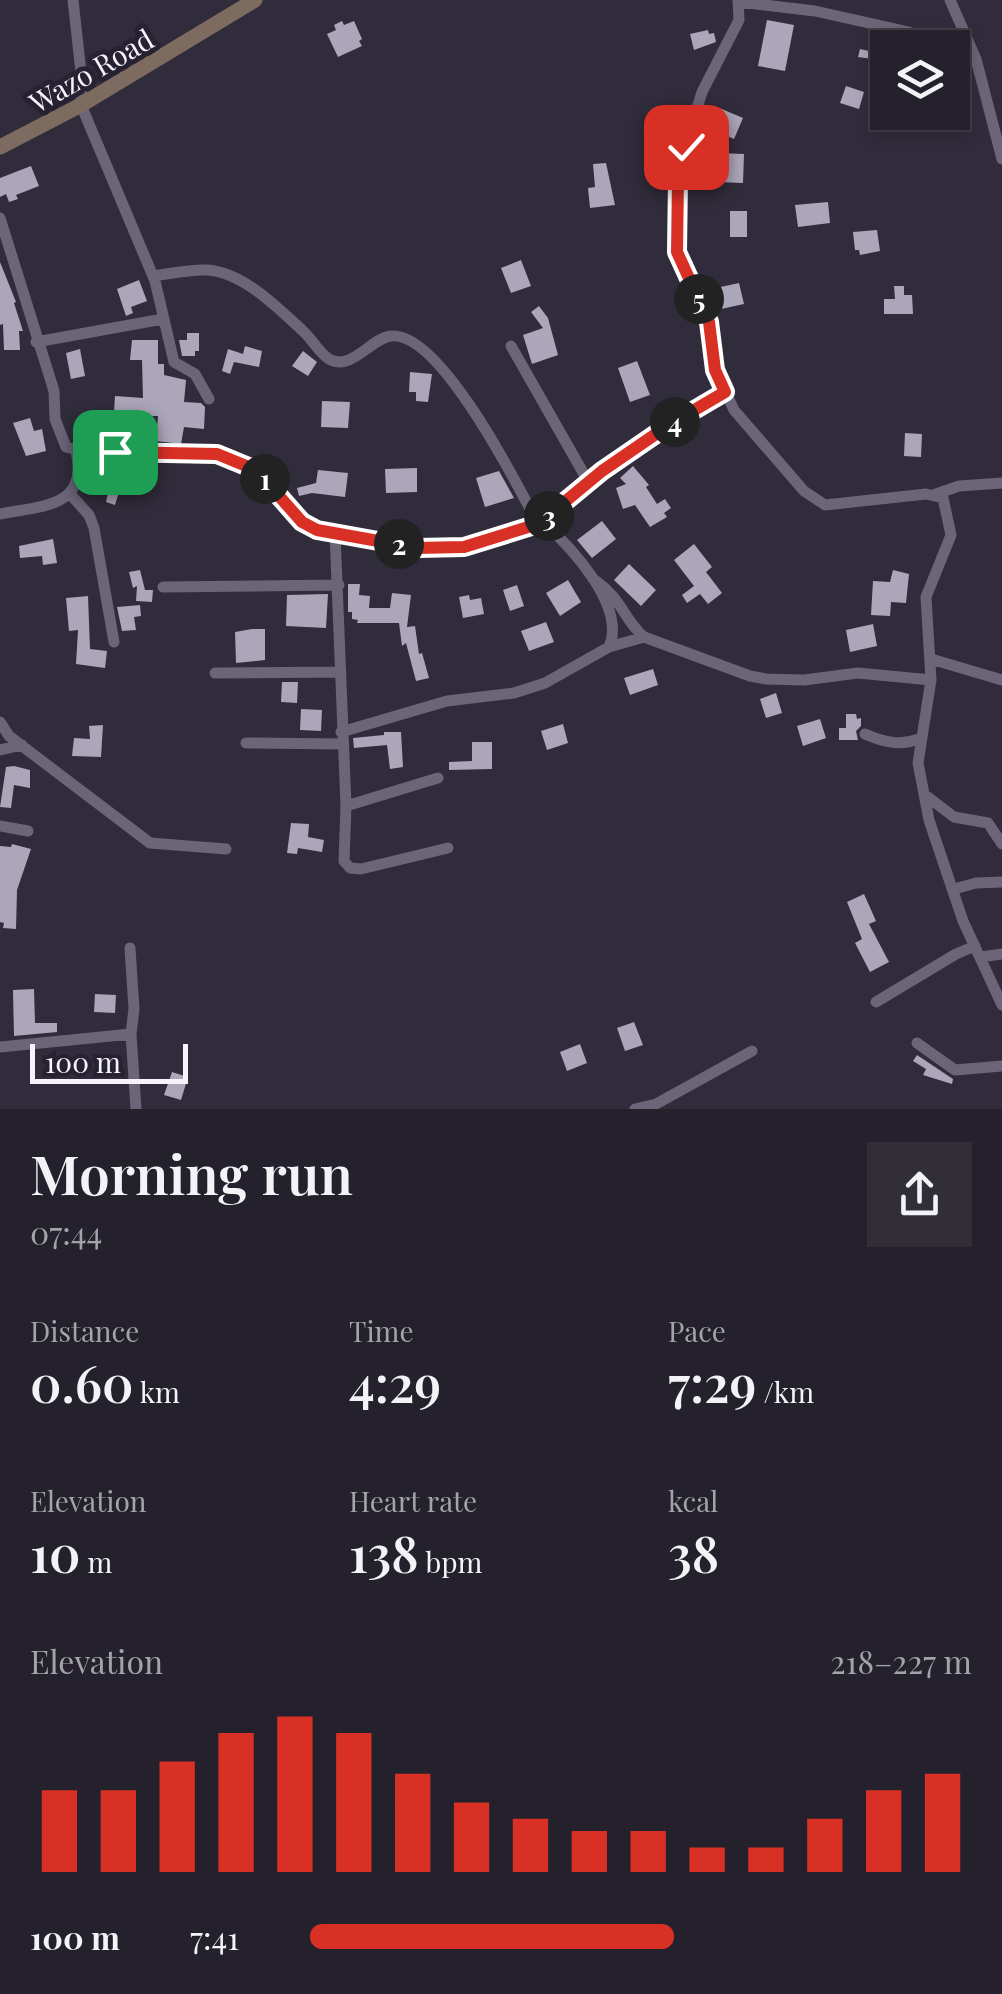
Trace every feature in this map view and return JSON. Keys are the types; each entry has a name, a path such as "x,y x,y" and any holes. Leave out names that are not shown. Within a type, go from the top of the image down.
{"main road":[{"name":"Wazo Road","path":"0,147 81,106 254,0"}],"street":[{"path":"73,0 81,106 153,276 174,362 195,374 209,399"},
{"path":"950,0 976,59 1002,159"},
{"path":"900,30 803,9 738,1 739,20 702,92 678,180 677,252 709,322 715,370 734,410 804,491 824,505 1002,483"},
{"path":"0,218 54,392 60,436 66,447 76,451 217,454 239,462 268,481 302,522 317,530 417,548 464,547 540,523 669,425 725,392"},
{"path":"153,276 208,270 244,284 291,320 332,360 342,362 355,357 388,336 403,336 424,350 461,389 540,523 574,550 591,577 607,605 612,624 609,647"},
{"path":"36,342 163,319"},
{"path":"511,346 589,483"},
{"path":"0,514 54,503 71,495 76,484 76,451"},
{"path":"936,494 943,498 951,536 926,597 932,680 918,763 929,820 963,921 1002,1005"},
{"path":"71,495 89,515 94,528 114,642"},
{"path":"336,533 346,806 343,854 350,868 360,869 448,848"},
{"path":"591,577 616,597 644,636 750,676 804,680 858,673 932,680"},
{"path":"163,587 339,585"},
{"path":"246,743 342,738 447,701 514,693 545,683 609,647 644,636"},
{"path":"932,658 1002,680"},
{"path":"215,673 339,672"},
{"path":"0,722 9,736 150,843 226,849"},
{"path":"864,734 895,744 922,738"},
{"path":"0,750 22,744"},
{"path":"346,806 438,778"},
{"path":"924,794 954,817 988,823 1002,844"},
{"path":"0,826 28,831"},
{"path":"954,889 976,882 1002,882"},
{"path":"130,948 136,1109"},
{"path":"876,1002 956,954 1002,954"},
{"path":"0,1047 131,1034"},
{"path":"917,1042 954,1070 1002,1066"},
{"path":"635,1109 656,1104 752,1050"}],"building":[{"path":"767,20 794,25 785,71 758,66"},
{"path":"342,21 344,25 354,21 362,46 338,57 327,34"},
{"path":"708,30 709,34 714,33 716,42 694,50 690,34"},
{"path":"860,49 870,51 870,59 858,57"},
{"path":"846,86 864,92 859,109 840,103"},
{"path":"717,107 743,118 734,139 708,128"},
{"path":"718,153 744,154 743,183 717,182"},
{"path":"606,163 615,205 590,208 588,188 595,187 593,164"},
{"path":"31,166 39,186 9,202 6,194 0,197 0,178"},
{"path":"828,202 830,223 798,227 795,205"},
{"path":"730,211 747,211 747,237 730,237"},
{"path":"877,230 880,251 860,255 855,250 853,232"},
{"path":"521,260 531,286 511,293 501,268"},
{"path":"0,262 23,331 19,331 20,350 4,350"},
{"path":"139,280 147,301 131,307 133,313 126,316 117,289"},
{"path":"739,283 744,304 721,309 716,288"},
{"path":"894,286 904,286 904,295 912,295 913,314 884,314 884,299 895,299"},
{"path":"539,306 548,318 558,355 532,364 523,335 543,328 531,312"},
{"path":"187,333 199,333 199,351 195,351 195,356 182,356 179,340 187,340"},
{"path":"132,340 158,340 158,364 164,364 164,375 186,380 184,402 205,407 204,429 184,427 181,444 156,441 158,416 132,416 131,429 113,428 115,396 143,398 142,360 130,360"},
{"path":"245,346 262,351 259,367 234,362 230,374 222,371 228,349 243,354"},
{"path":"80,349 85,376 71,379 66,353"},
{"path":"303,351 317,362 308,376 292,366"},
{"path":"637,361 650,395 630,402 618,368"},
{"path":"410,372 432,374 428,402 416,401 416,392 409,392"},
{"path":"322,401 350,402 348,428 321,427"},
{"path":"30,418 34,431 42,429 46,451 26,456 13,423"},
{"path":"905,433 922,434 921,457 904,456"},
{"path":"633,466 649,485 646,487 657,504 665,499 671,508 664,513 667,517 650,527 635,505 623,509 616,488 626,484 620,478"},
{"path":"417,468 417,492 386,493 385,469"},
{"path":"318,470 348,473 345,497 312,493 299,496 297,488 316,483"},
{"path":"125,471 134,472 133,495 119,492 115,505 106,502 112,474 124,477"},
{"path":"499,471 514,498 485,507 476,478"},
{"path":"602,521 616,539 592,558 577,540"},
{"path":"53,539 57,563 43,565 42,556 20,558 19,546"},
{"path":"694,544 712,567 706,572 722,593 708,604 700,594 687,603 682,595 694,586 674,560"},
{"path":"629,564 656,590 641,606 614,580"},
{"path":"140,570 145,590 153,590 152,602 136,601 137,586 133,588 129,572"},
{"path":"893,570 909,574 906,603 891,602 890,616 871,615 873,581 890,582"},
{"path":"568,580 581,602 560,616 546,593"},
{"path":"348,584 360,584 359,595 370,596 369,608 390,608 392,593 411,595 407,627 415,626 419,654 422,653 429,678 416,681 406,643 402,646 399,623 357,623 352,619 352,612 348,612"},
{"path":"517,585 524,606 510,611 503,590"},
{"path":"328,594 326,628 286,626 287,595"},
{"path":"469,595 470,600 481,598 484,614 463,618 459,597"},
{"path":"88,596 90,649 107,651 105,668 76,664 78,630 69,631 66,598"},
{"path":"140,605 141,616 134,617 136,630 122,631 117,607"},
{"path":"546,622 554,642 529,651 521,631"},
{"path":"873,624 877,646 850,652 846,630"},
{"path":"265,629 265,660 236,663 235,632"},
{"path":"653,669 658,685 630,695 624,678"},
{"path":"282,682 298,682 297,703 281,702"},
{"path":"776,693 782,713 766,718 760,699"},
{"path":"301,709 322,710 321,731 300,730"},
{"path":"846,714 861,718 856,731 858,740 839,740 839,728 846,728"},
{"path":"820,719 826,738 803,746 797,726"},
{"path":"563,724 568,743 547,750 541,731"},
{"path":"103,725 101,757 72,756 74,738 90,739 89,726"},
{"path":"401,732 403,767 390,769 387,745 354,748 353,738"},
{"path":"472,742 492,742 492,769 449,770 449,762 472,761"},
{"path":"6,767 30,770 30,788 14,785 11,808 0,807"},
{"path":"291,823 309,824 308,837 324,840 322,852 298,848 297,854 287,853"},
{"path":"12,844 31,849 17,890 16,929 3,928 4,923 0,922 0,846"},
{"path":"864,894 876,921 869,924 889,962 870,972 855,943 862,939 847,902"},
{"path":"34,989 35,1023 57,1023 57,1032 14,1036 13,990"},
{"path":"95,994 116,995 115,1013 94,1012"},
{"path":"634,1022 643,1045 625,1051 617,1028"},
{"path":"580,1044 587,1063 567,1071 560,1052"},
{"path":"917,1055 953,1079 952,1084 923,1075 926,1069 913,1061"},
{"path":"172,1072 188,1077 181,1100 164,1095"}],"route":[{"path":"115,452 217,454 256,470 302,522 317,530 417,548 464,547 538,524 602,471 725,392 715,370 709,322 677,252 678,180 686,147"}]}
